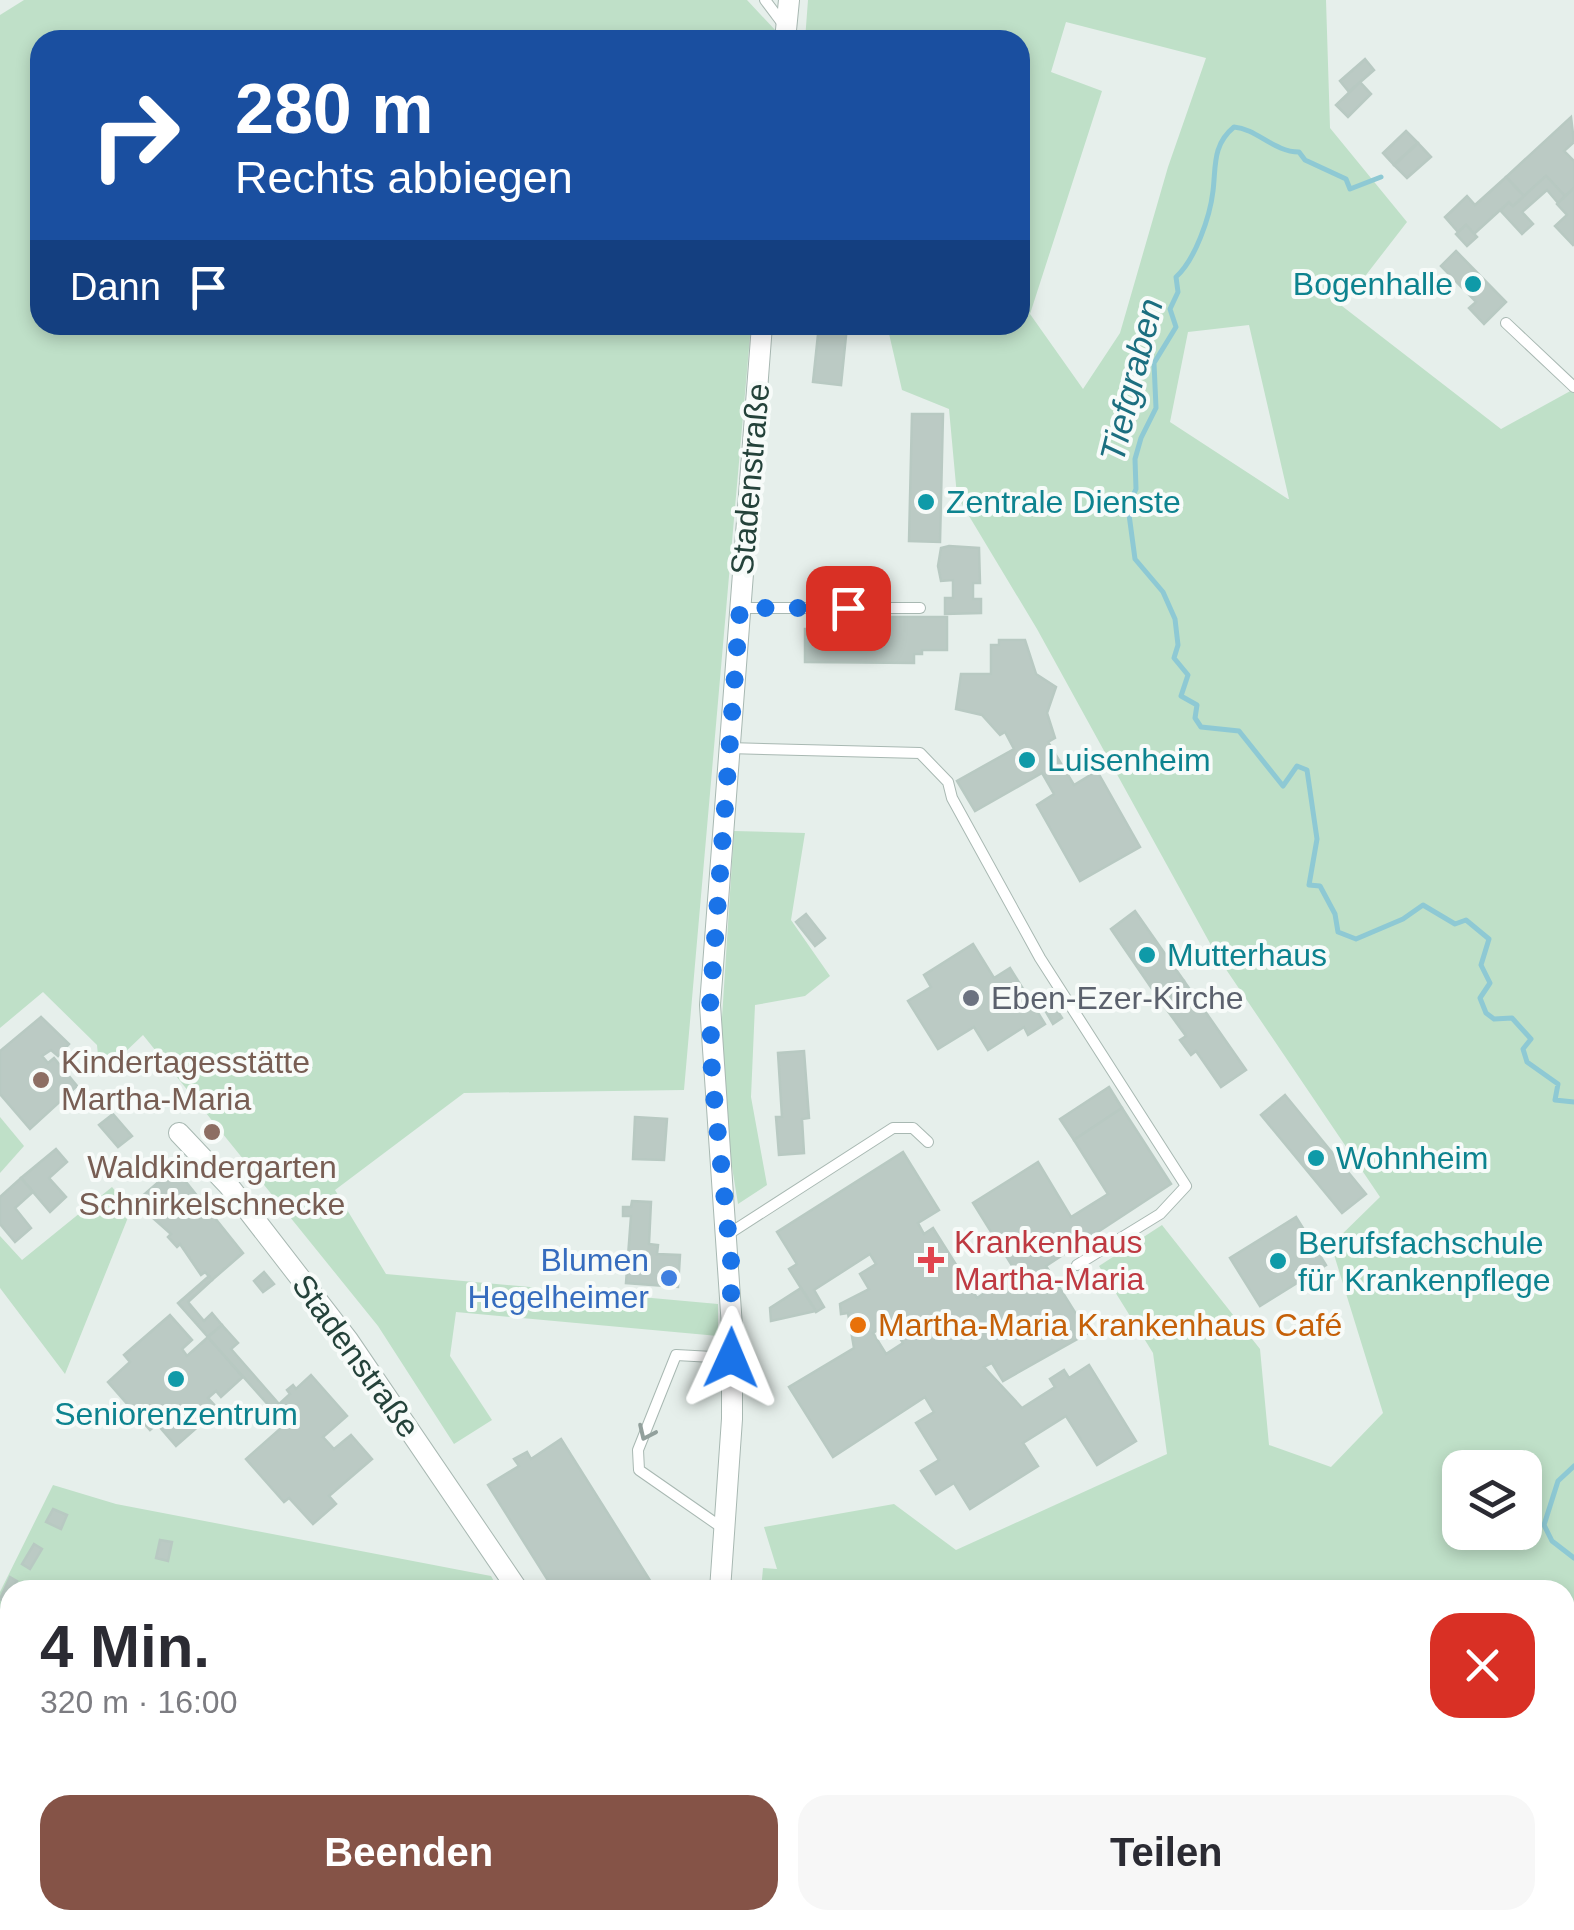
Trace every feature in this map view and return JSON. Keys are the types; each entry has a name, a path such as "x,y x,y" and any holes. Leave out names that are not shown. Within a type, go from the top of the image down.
{"street":[{"path":"786,30 789,0"},
{"name":"Stadenstraße","path":"720,1580 732,1419 731,1358 727,1234 712,1077 710,1006 761,335"},
{"name":"Stadenstraße","path":"179,1134 229,1186 348,1340 511,1580"}],"lane":[{"path":"765,0 784,30"},
{"path":"1506,323 1574,387"},
{"path":"740,608 920,608"},
{"path":"728,748 920,753 948,782 952,798 1040,958 1186,1186 1160,1214 1078,1265"},
{"path":"727,1234 893,1128 913,1128 928,1142"},
{"path":"722,1527 639,1470 638,1450 676,1355 731,1358"}],"green space":[{"path":"24,0 747,0 775,30 30,30 30,335 750,335 684,1090 464,1093 335,1190 386,1274 718,1304 718,1336 456,1312 450,1356 492,1420 454,1444 378,1326 143,1035 100,1076 97,1045 43,992 0,1028 0,15"},
{"path":"808,0 1326,0 1330,128 1407,222 1342,306 1501,429 1574,389 1574,1580 762,1580 763,1568 777,1569 764,1527 894,1504 956,1550 1167,1454 1153,1353 1099,1266 1162,1225 1260,1349 1269,1445 1331,1467 1383,1413 1331,1245 1380,1197 1217,956 1037,629 957,496 949,409 902,390 889,335 1030,335 1030,314 1030,30 806,30","holes":["1066,22 1206,58 1168,167 1120,333 1083,389 1030,314 1102,91 1051,72","1249,325 1289,499 1170,422 1188,332"]},
{"path":"734,831 805,833 791,920 830,976 805,996 755,1005 751,1097 767,1185 738,1204 718,1080"},
{"path":"0,1117 24,1146 0,1173"},
{"path":"112,1187 131,1210 65,1374 0,1288 0,1236 22,1260"},
{"path":"53,1485 116,1504 491,1576 493,1580 6,1580"}],"building":[{"path":"1365,59 1374,70 1349,92 1340,81"},
{"path":"1360,82 1371,94 1348,117 1336,105"},
{"path":"1571,117 1574,142 1564,151 1574,161 1574,188 1565,196 1546,176 1524,196 1506,177"},
{"path":"1406,131 1418,143 1394,165 1383,153"},
{"path":"1418,143 1431,157 1407,178 1394,165"},
{"path":"1546,176 1565,196 1558,203 1547,190 1522,212 1533,224 1522,234 1500,210 1509,202 1513,206"},
{"path":"1506,177 1524,196 1513,206 1509,202 1474,234 1466,225 1458,232 1445,217 1467,196 1475,205"},
{"path":"1574,188 1573,245 1555,226 1567,215 1557,204"},
{"path":"1466,225 1477,237 1467,246 1456,234"},
{"name":"Bogenhalle","path":"1456,251 1506,302 1484,324 1469,308 1476,302 1441,266"},
{"path":"818,335 846,335 841,385 813,382"},
{"name":"Zentrale Dienste","path":"912,414 943,414 940,542 909,541"},
{"path":"941,548 979,548 980,583 973,583 973,599 981,599 981,613 945,614 945,598 953,598 953,580 941,581 938,566"},
{"path":"892,617 947,617 947,650 922,650 922,654 914,654 914,663 805,662 805,629 820,629 820,623 836,623 836,629 892,629"},
{"name":"Luisenheim","path":"999,640 1025,640 1036,674 1056,687 1047,713 1055,738 1048,742 1074,785 1097,771 1140,847 1080,881 1037,805 1054,794 1042,773 975,811 957,781 1014,749 1005,732 1000,735 982,715 956,709 961,674 991,674 991,645 999,645"},
{"name":"Mutterhaus","path":"1135,911 1184,981 1159,999 1111,929"},
{"path":"806,914 825,938 815,946 796,922"},
{"name":"Eben-Ezer-Kirche","path":"973,944 994,978 1010,968 1045,1024 1028,1035 1024,1027 988,1050 974,1027 938,1049 908,1001 931,987 924,975"},
{"path":"1184,981 1246,1070 1221,1087 1196,1051 1191,1055 1180,1040 1186,1036 1159,999"},
{"path":"1053,1004 1062,1018 1053,1024 1045,1010"},
{"path":"41,1017 69,1044 58,1056 51,1050 42,1056 48,1063 54,1058 77,1086 30,1129 0,1094 0,1051"},
{"path":"804,1051 809,1118 802,1119 804,1153 779,1155 776,1117 782,1117 778,1053"},
{"path":"1109,1087 1122,1108 1074,1140 1060,1119"},
{"name":"Wohnheim","path":"1285,1095 1366,1194 1342,1213 1261,1115"},
{"path":"1122,1108 1171,1184 1046,1266 1088,1333 1003,1381 992,1363 984,1367 1022,1408 1055,1387 1050,1379 1064,1370 1069,1378 1089,1365 1136,1441 1097,1465 1066,1416 1023,1443 1038,1466 970,1509 954,1483 936,1494 921,1471 939,1460 916,1423 934,1412 925,1397 833,1457 789,1387 854,1348 848,1313 841,1314 840,1304 869,1289 860,1274 876,1264 870,1254 814,1290 824,1307 816,1312 789,1269 797,1264 777,1232 903,1152 939,1210 918,1223 924,1234 933,1228 977,1298 1016,1272 973,1203 1038,1162 1071,1217 1108,1194 1074,1140","holes":["890,1322 903,1343 886,1354 873,1333"]},
{"path":"113,1114 132,1136 118,1147 99,1125"},
{"path":"635,1117 667,1119 664,1160 633,1159"},
{"path":"56,1149 67,1162 49,1178 66,1197 50,1212 21,1178"},
{"path":"171,1171 178,1180 182,1177 243,1253 212,1280 205,1272 201,1275 180,1244 177,1247 168,1237 171,1234 144,1210 148,1207 140,1198"},
{"path":"21,1178 33,1192 15,1208 31,1228 15,1242 0,1224 0,1197"},
{"path":"632,1201 651,1202 649,1244 658,1245 657,1254 680,1255 678,1287 626,1283 631,1216 623,1216 623,1207 631,1207"},
{"name":"Berufsfachschule für Krankenpflege","path":"1296,1217 1326,1265 1260,1306 1230,1258"},
{"path":"264,1272 274,1284 263,1292 254,1281"},
{"path":"209,1276 212,1280 188,1302 204,1321 212,1313 222,1325 208,1337 178,1303"},
{"path":"801,1288 816,1311 771,1321 770,1308"},
{"name":"Seniorenzentrum","path":"170,1315 192,1340 182,1349 187,1356 208,1337 243,1377 221,1397 216,1391 208,1398 218,1409 176,1446 157,1424 150,1430 108,1382 130,1362 124,1355"},
{"path":"222,1325 238,1343 231,1349 292,1419 286,1425 208,1337"},
{"path":"311,1375 347,1416 323,1437 334,1449 351,1435 372,1459 329,1496 336,1504 313,1524 289,1498 284,1502 246,1459 280,1429 272,1420 277,1415 286,1425 292,1419 279,1404 290,1394 287,1390 293,1385 296,1389"},
{"path":"561,1439 650,1580 548,1580 488,1485 519,1466 514,1459 527,1452 531,1459"},
{"path":"53,1509 67,1515 61,1529 46,1522"},
{"path":"160,1540 172,1542 168,1561 156,1558"},
{"path":"34,1544 42,1549 30,1569 22,1564"}],"waterway":[{"name":"Tiefgraben","path":"1381,177 1350,189 1346,179 1305,160 1299,152 1250,132 1234,127 1222,141 1205,225 1189,260 1176,277 1178,292 1170,309 1176,327 1154,363 1156,408 1135,459 1136,489 1128,507 1135,559 1163,592 1175,619 1178,645 1174,658 1188,675 1181,696 1197,705 1195,718 1201,727 1239,731 1283,786 1297,766 1307,770 1317,839 1309,885 1320,886 1335,914 1338,932 1356,939 1403,919 1423,905 1455,924 1466,920 1489,939 1481,965 1490,983 1480,998 1486,1013 1494,1019 1512,1018 1531,1039 1523,1049 1527,1062 1558,1084 1555,1100 1574,1102"},
{"name":"Tiefgraben","path":"1574,1466 1558,1481 1544,1525 1552,1541 1574,1558"}],"place":[{"name":"Bogenhalle","path":"1473,284"},
{"name":"Zentrale Dienste","path":"926,502"},
{"name":"Luisenheim","path":"1027,760"},
{"name":"Mutterhaus","path":"1147,955"},
{"name":"Eben-Ezer-Kirche","path":"971,998"},
{"name":"Kindertagesstätte Martha-Maria","path":"41,1080"},
{"name":"Waldkindergarten Schnirkelschnecke","path":"212,1132"},
{"name":"Wohnheim","path":"1316,1158"},
{"name":"Krankenhaus Martha-Maria","path":"931,1260"},
{"name":"Berufsfachschule für Krankenpflege","path":"1278,1261"},
{"name":"Blumen Hegelheimer","path":"669,1278"},
{"name":"Martha-Maria Krankenhaus Café","path":"858,1325"},
{"name":"Seniorenzentrum","path":"176,1379"}],"route":[{"path":"731,1358 731,1260 712,1077 710,1006 740,608 848,608"}]}
